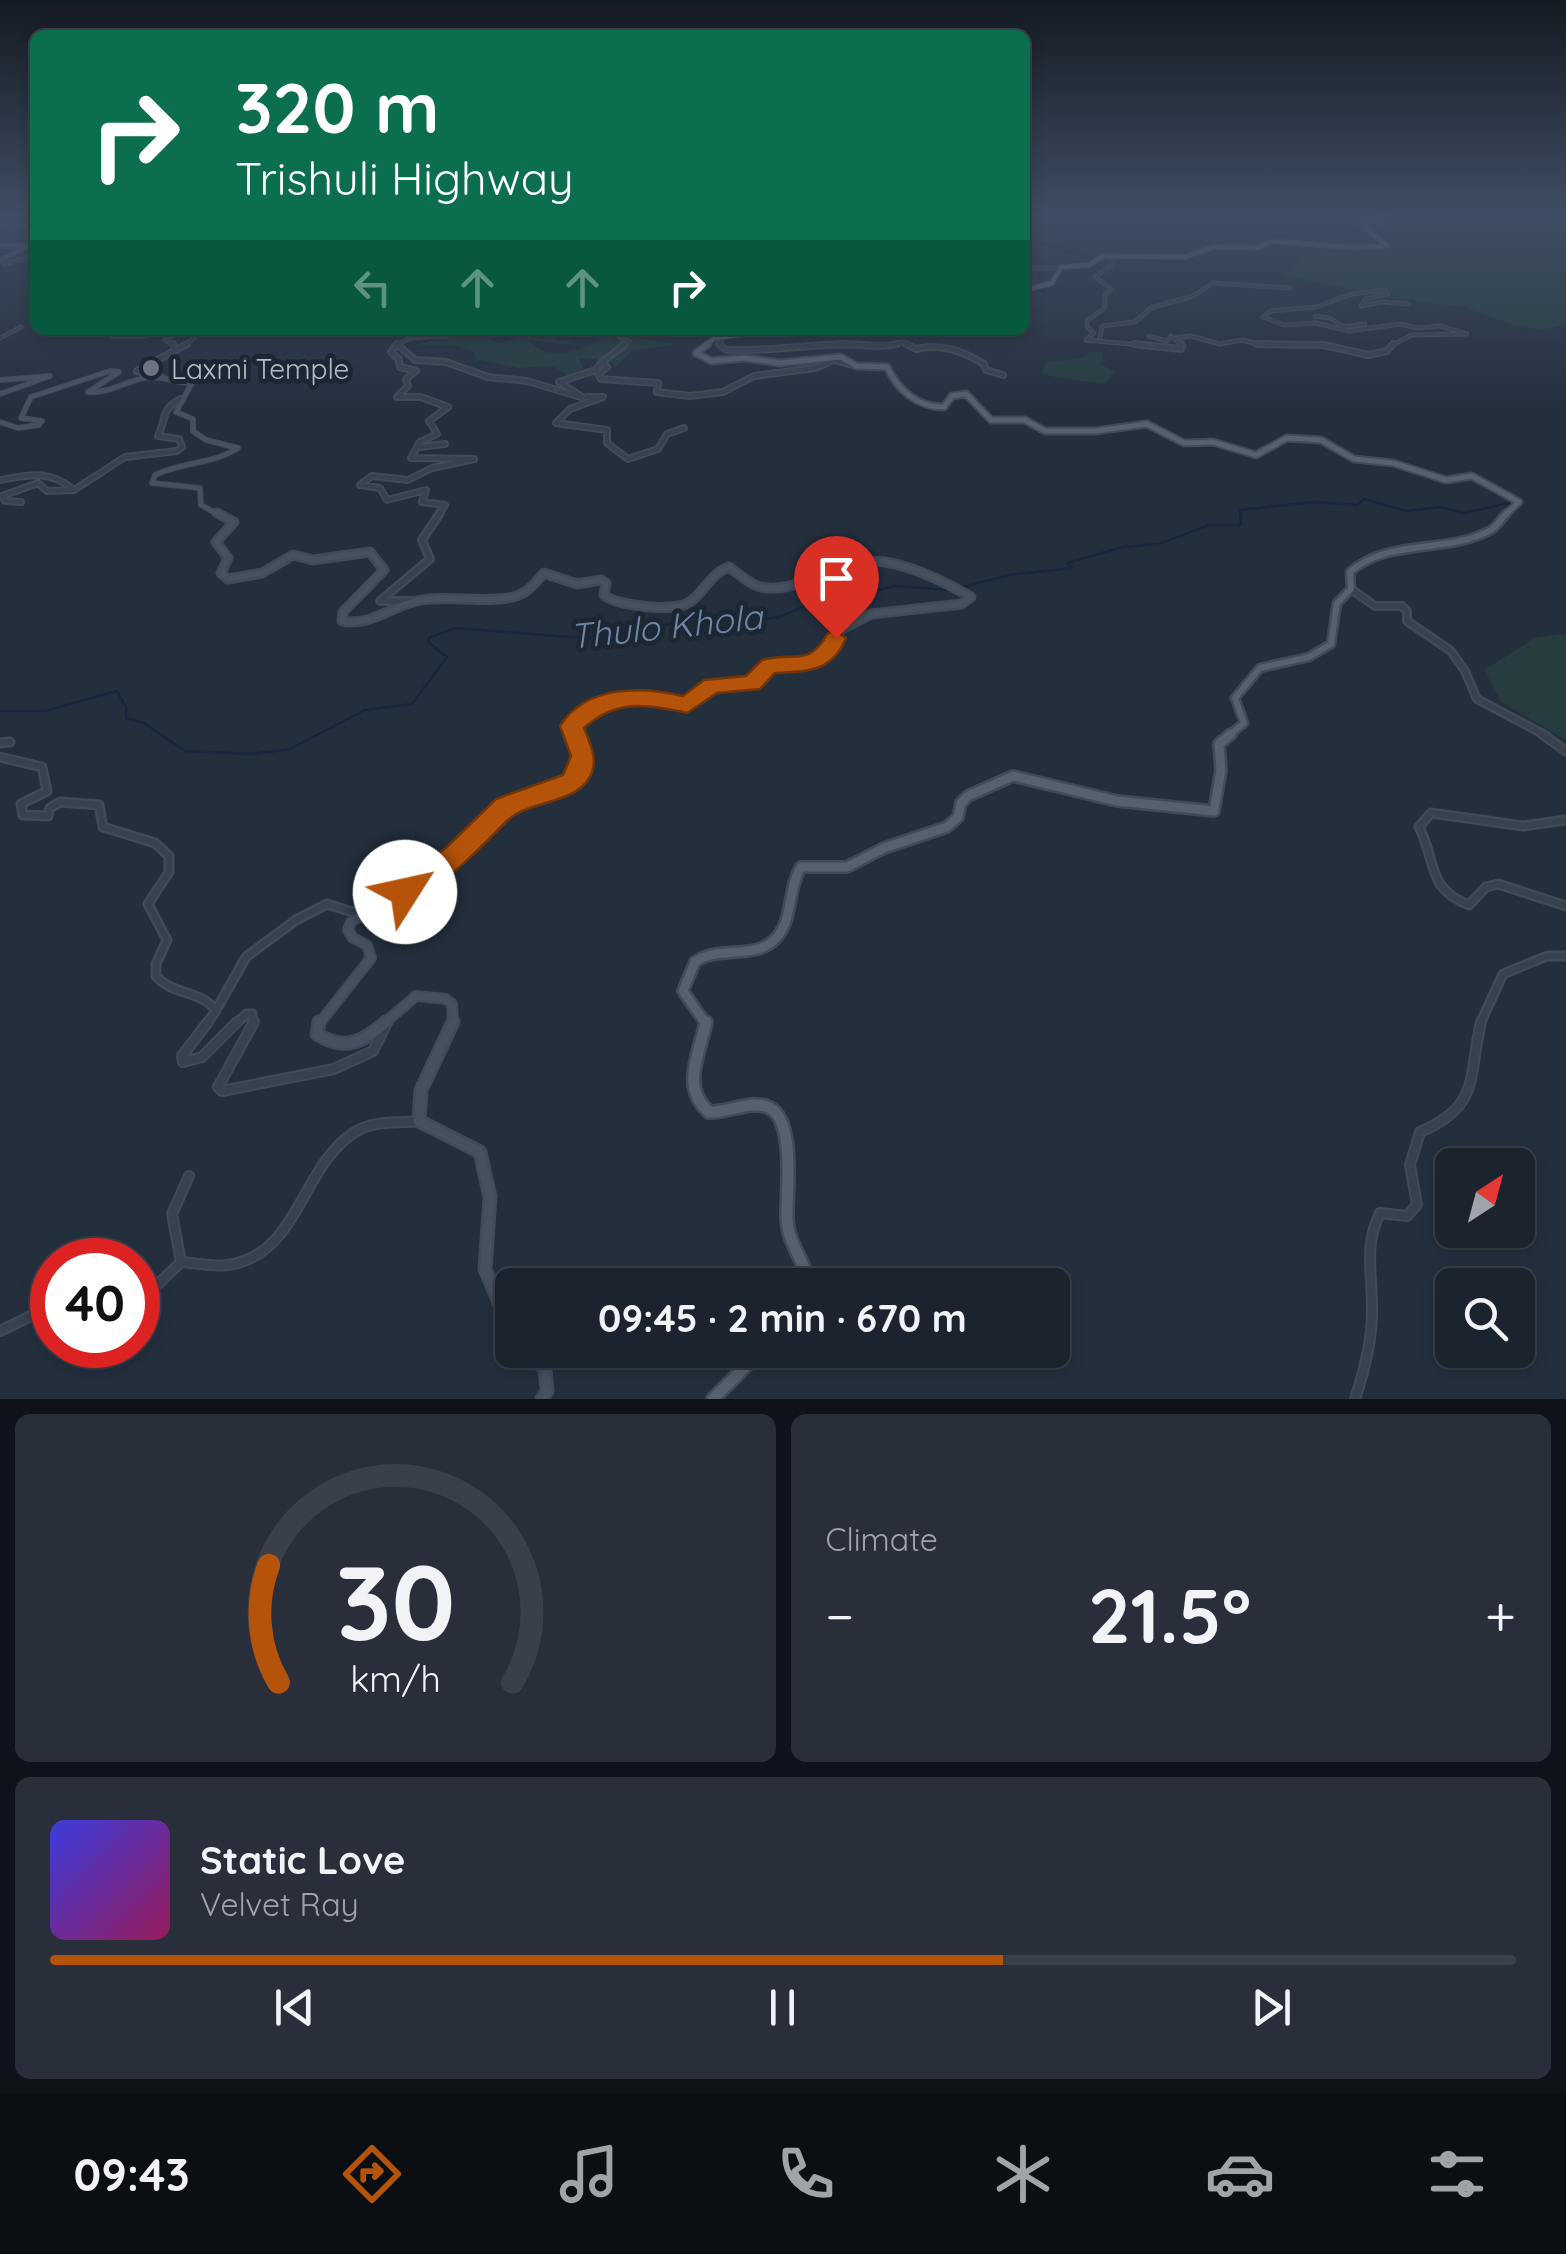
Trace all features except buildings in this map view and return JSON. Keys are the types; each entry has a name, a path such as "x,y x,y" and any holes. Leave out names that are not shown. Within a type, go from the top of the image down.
{"main road":[{"path":"1030,289 1053,280"},
{"path":"737,335 703,345 698,356 780,363 838,357 852,364 887,367 897,388 931,407 941,408 952,396 966,394 988,418 1002,422 1025,420 1039,431 1095,431 1147,424 1184,443 1213,442 1250,455 1265,453 1274,443 1287,438 1321,440 1354,459 1394,463 1440,479 1472,476 1518,502 1494,529 1465,534 1443,545 1400,550 1359,562 1350,572 1352,589 1337,604 1332,644 1309,657 1260,668 1234,698 1244,723 1219,744 1221,770 1214,811 1117,801 1024,777 1008,777 968,796 949,826 884,848 847,867 801,867 793,881 782,931 772,943 756,951 705,953 695,960 683,986 706,1022 694,1071 694,1094 709,1112 756,1105 772,1108 780,1116 790,1174 787,1224 804,1268"},
{"path":"713,1399 744,1368"}],"street":[{"path":"1099,280 1111,289 1104,309 1087,320 1094,333 1084,340 1100,338 1160,350 1183,349 1173,338 1186,336 1220,344 1237,339 1270,346 1324,345 1368,355 1387,351 1396,341 1411,335 1467,334 1440,326 1378,324 1347,328 1315,316"},
{"path":"1100,338 1099,328 1105,324 1136,322 1139,315 1159,303 1195,299 1213,282 1290,288"},
{"path":"1378,324 1348,331 1320,324 1284,325 1263,317 1270,311 1316,308 1318,303 1340,302 1352,294 1385,290 1388,294 1369,298 1361,306 1382,302 1409,304"},
{"path":"0,338 21,327"},
{"path":"173,335 165,340 174,343 175,350"},
{"path":"162,379 138,371 192,340 192,335"},
{"path":"419,1122 416,1104 421,1087 454,1028 454,1009 446,999 416,996 368,1038 346,1045 334,1044 317,1034 320,1019 370,958 367,945 353,938 348,930 350,922 391,900 455,856 505,806 572,782 581,770 583,756 572,726 596,704 648,696 687,705 712,685 752,684 769,665 823,659 839,630 855,621 889,612 968,603 971,597 959,588 877,561 833,571 815,582 758,587 728,567 712,576 696,598 675,606 612,602 604,596 606,584 601,580 577,584 551,572 512,598 463,596 380,602 430,560 422,540 446,505 422,502 426,490 388,500 380,488 360,485 372,476 408,480 432,468 474,460 410,458 422,440 436,434 429,421 448,407 421,397 397,397 408,386 408,377 416,372 400,367 390,352 411,338 452,335"},
{"path":"587,398 559,382 596,370 629,341 620,335"},
{"path":"1149,336 1167,341 1171,336"},
{"path":"721,337 719,345 726,350 779,351 905,342 916,349 928,346 964,352 984,364 986,370 1003,375"},
{"path":"399,344 415,360 446,362 488,376 587,398 603,397 570,409 556,424 607,430 608,443 628,459 658,449 667,434 684,428"},
{"path":"601,362 608,367 598,374 601,379 659,383 656,392 690,396 726,392 751,376 814,368 834,360 852,364"},
{"path":"0,422 22,428 42,424 22,420 28,400 62,384 110,371 119,372 88,392 100,393 144,379 193,384 176,412 193,420 194,431 206,440 238,448 224,456 173,465 152,480 157,485 200,488 202,505 234,522 216,542 228,558 222,576 249,577 293,555 313,560 364,550 382,562 384,570 350,602 341,616 343,622 361,624 416,601"},
{"path":"0,380 50,376 0,394"},
{"path":"21,502 6,501 2,496 36,483 53,492 76,489 125,457 182,448 179,438 158,436 162,430 160,418 172,403 181,399"},
{"path":"416,449 431,442 445,444"},
{"path":"0,480 44,474 58,477 69,489 76,489"},
{"path":"1352,589 1375,606 1402,606 1407,611 1407,621 1446,643 1466,666 1477,699 1556,741 1566,751"},
{"path":"0,743 10,742"},
{"path":"0,757 42,768 47,791 22,804 20,812 24,815 48,816 50,808 60,802 99,805 103,828 113,834 160,843 169,856 169,872 148,904 166,940 156,964 156,976 169,988 196,992 211,1001 216,1011"},
{"path":"1566,820 1523,826 1431,813 1419,827 1430,845 1431,874 1438,886 1462,903 1469,906 1486,887 1498,884 1566,906"},
{"path":"388,1021 373,1050 362,1058 334,1069 228,1092 218,1087 256,1020 252,1014 240,1018 216,1046 196,1060 187,1063 182,1056 216,1011 246,956 315,908 334,904 352,912 391,900"},
{"path":"1355,1399 1363,1377 1372,1318 1366,1239 1380,1213 1407,1216 1417,1205 1410,1165 1420,1132 1442,1124 1457,1112 1475,1078 1482,1016 1503,974 1547,956 1566,956"},
{"path":"181,1262 231,1265 267,1250 289,1226 319,1164 340,1142 380,1122 419,1122 480,1152 492,1182 484,1266 495,1292"},
{"path":"160,1282 181,1262 172,1208 189,1176"},
{"path":"0,1331 30,1316"},
{"path":"542,1399 547,1391 545,1368"}],"green space":[{"path":"1309,280 1566,280 1566,324 1542,330 1464,307 1392,298"},
{"path":"456,335 486,335 501,343 518,335 543,339 561,335 556,340 570,340 575,345 528,340 555,354 600,339 588,335 607,335 618,341 636,337 677,345 633,350 615,368 611,360 578,358 585,370 567,375 553,366 518,368 476,359 474,351 451,345 417,345"},
{"path":"1091,351 1103,353 1101,364 1115,372 1104,384 1042,375 1045,363 1085,357"},
{"path":"1566,635 1566,740 1501,702 1484,670 1535,638"}],"waterway":[{"name":"Thulo Khola","path":"958,588 1010,575 1072,568 1067,563 1123,547 1159,544 1209,525 1241,525 1240,510 1314,502 1357,505 1364,499 1406,511 1441,507 1464,513 1514,502"},
{"name":"Thulo Khola","path":"0,711 45,711 117,691 126,707 126,718 144,723 185,751 253,754 290,749 365,710 412,704 447,657 428,642 429,638 455,628 596,639 621,630 656,628 682,620 733,616 750,621 780,617 835,593 853,596 895,586 950,590"}],"place":[{"name":"Laxmi Temple","path":"151,368"}],"route":[{"path":"405,892 455,856 505,806 572,782 581,770 583,756 572,726 596,704 660,696 677,705 687,705 712,685 752,684 769,665 823,659 836,638"}]}
